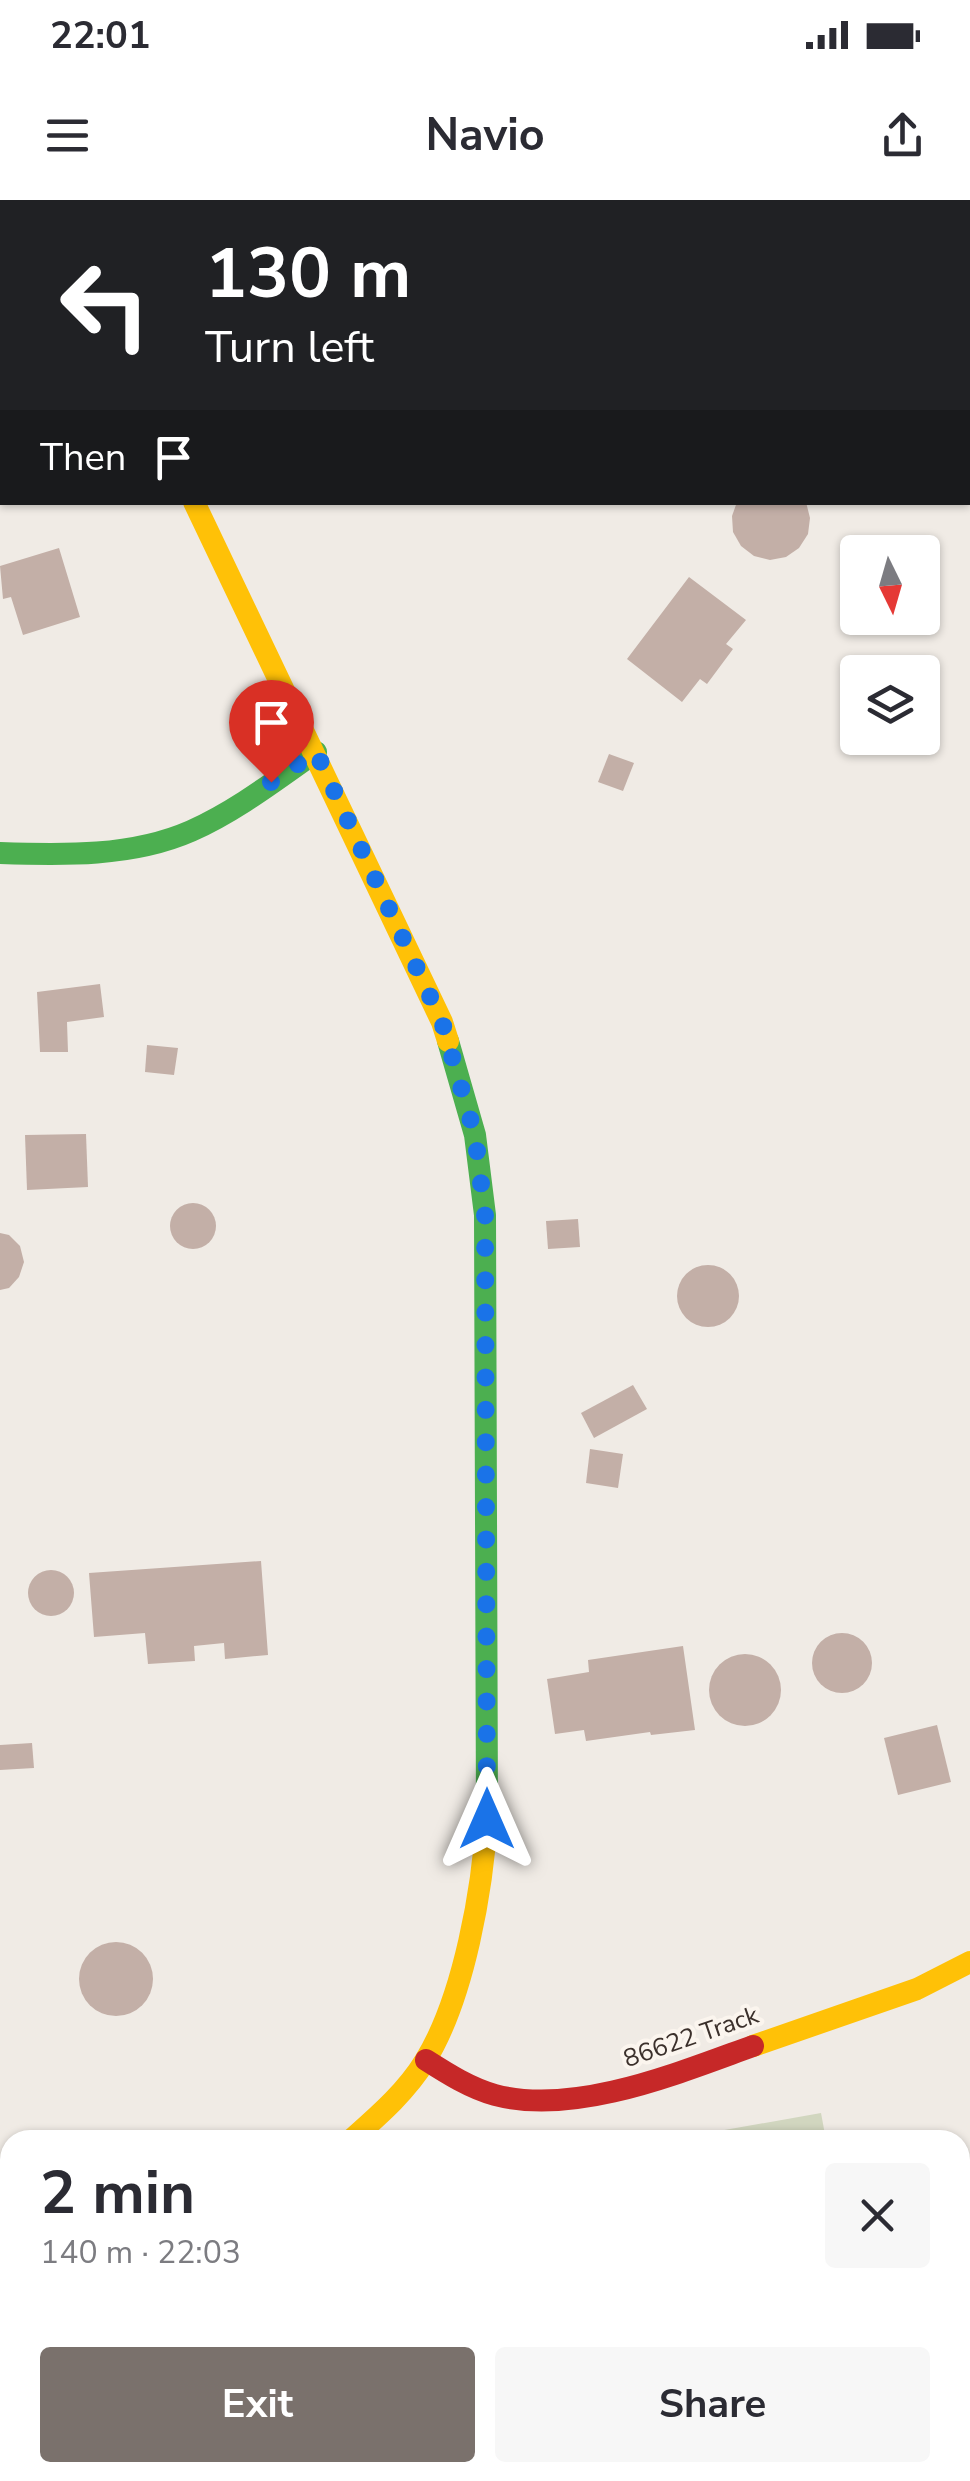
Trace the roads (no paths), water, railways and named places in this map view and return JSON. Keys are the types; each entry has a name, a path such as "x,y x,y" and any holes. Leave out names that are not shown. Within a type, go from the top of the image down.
{"street":[{"path":"195,505 442,1022 475,1135 485,1215 487,1819 473,1923 456,1988 426,2060 395,2100 362,2130"},
{"path":"0,853 80,856 160,842 210,822 316,752"},
{"name":"86622 Track","path":"426,2060 476,2091 534,2100 571,2099 624,2088 870,2005 970,1962"}]}
